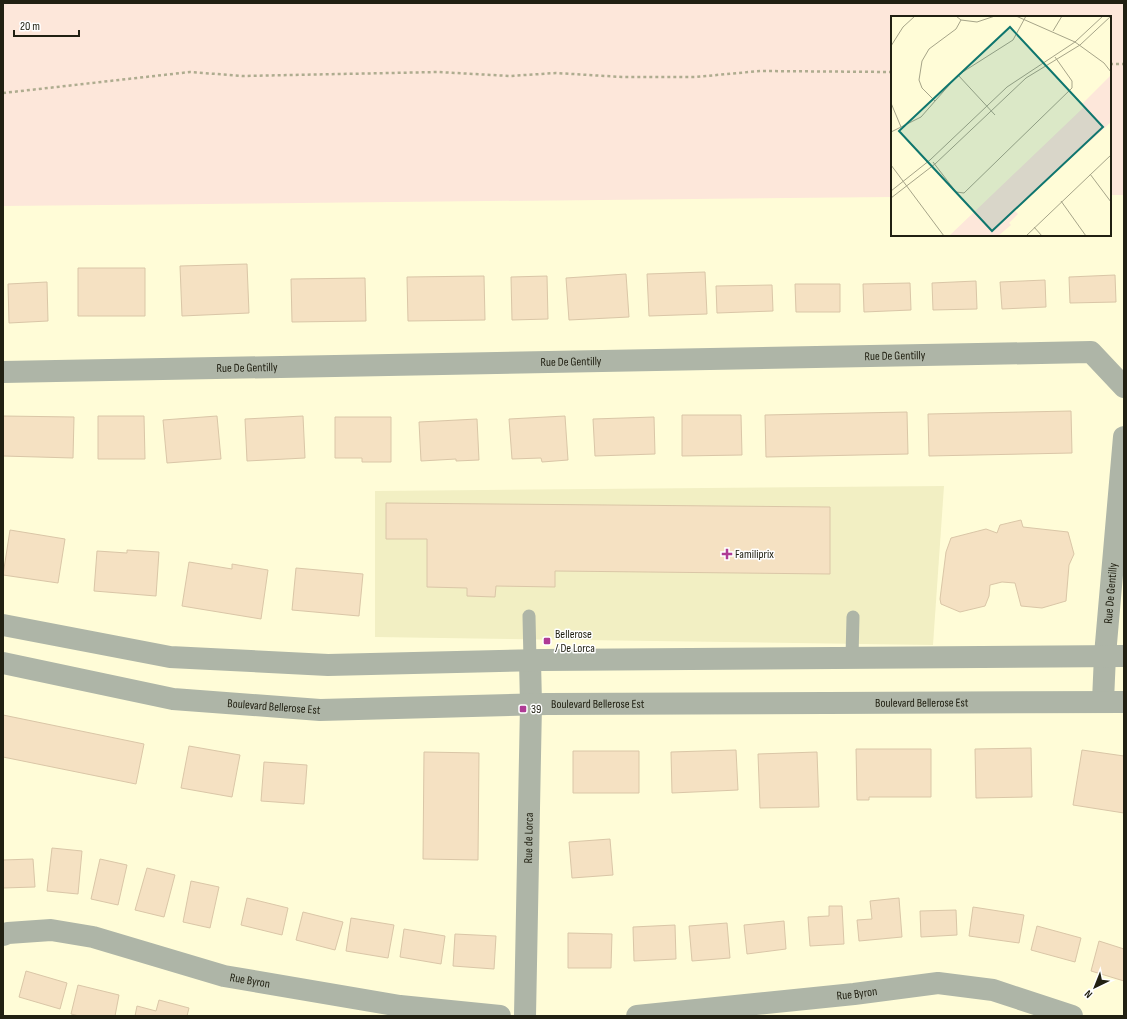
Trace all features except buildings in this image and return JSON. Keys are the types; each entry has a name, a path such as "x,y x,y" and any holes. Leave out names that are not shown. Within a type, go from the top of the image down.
{"street":[{"name":"Rue De Gentilly","path":"3,372 1091,352 1124,387"},
{"name":"Rue De Gentilly","path":"1114,702 1114,655 1124,437"},
{"path":"3,625 170,657 328,665 530,661 1114,655"},
{"name":"Rue de Lorca","path":"525,1016 531,704 530,661"},
{"name":"Boulevard Bellerose Est","path":"3,662 173,699 320,710 531,704 1114,702"},
{"name":"Rue Byron","path":"3,934 51,930 93,937 224,976 400,1006 500,1016"},
{"name":"Rue Byron","path":"637,1016 780,1008 854,994 938,983 993,990 1072,1016"}],"lane":[{"path":"529,616 530,661"},
{"path":"852,657 853,617"}],"path":[{"path":"1111,64 1124,64"},
{"path":"3,93 190,72 243,76 438,72 510,76 556,73 622,77 695,77 760,71 891,72"}],"shaded area":[{"path":"3,3 1124,3 1124,195 1111,195 1111,16 891,16 891,197 3,206"},
{"path":"944,486 933,645 375,637 375,491"}],"place":[{"name":"Familiprix","path":"727,554"},
{"name":"Bellerose / De Lorca","path":"547,641"},
{"name":"39","path":"523,709"}]}
